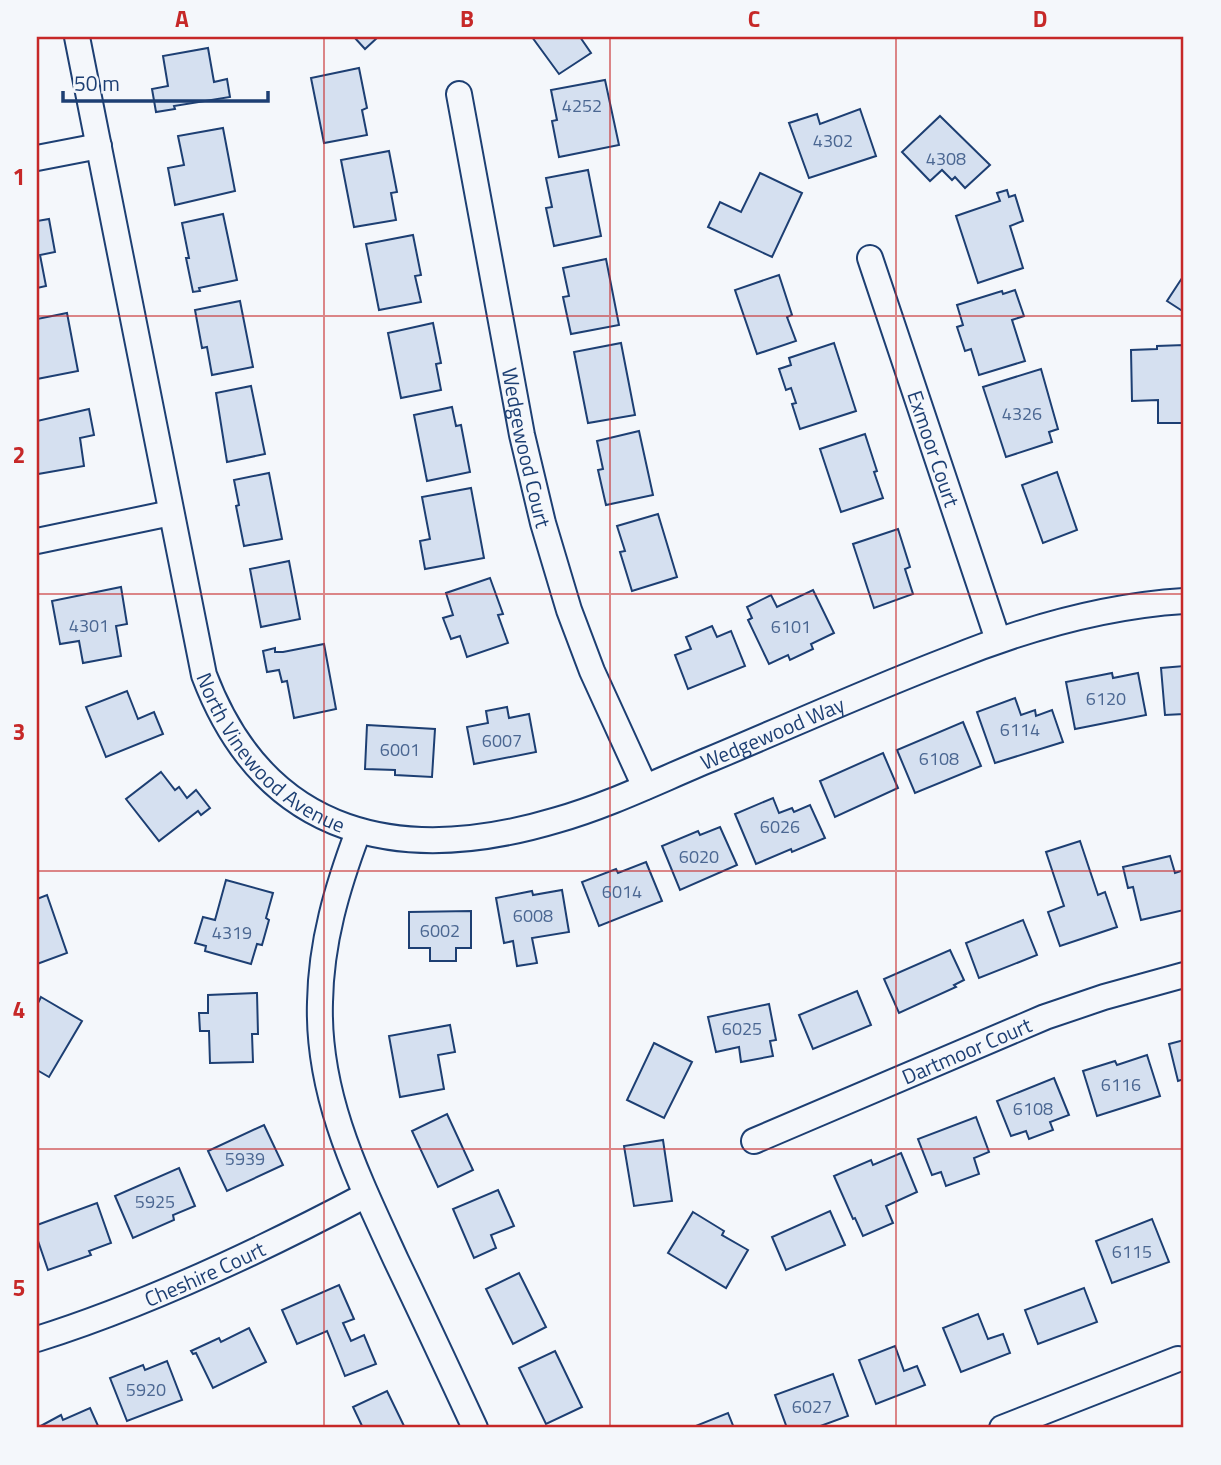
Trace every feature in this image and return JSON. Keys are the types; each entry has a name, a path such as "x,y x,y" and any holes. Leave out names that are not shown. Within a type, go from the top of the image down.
{"street":[{"name":"North Vinewood Avenue","path":"77,37 201,664 213,699 231,734 246,754 291,798 324,818 358,832 330,914 322,966 320,1016 324,1067 335,1118 366,1195 475,1428"},
{"name":"Wedgewood Court","path":"459,94 522,435 543,523 569,610 592,671 645,787"},
{"path":"37,158 99,146"},
{"name":"Exmoor Court","path":"870,258 998,640"},
{"path":"37,541 171,513"},
{"name":"Wedgewood Way","path":"358,832 406,840 482,836 557,820 645,787 998,640 1106,612 1184,601"},
{"name":"Dartmoor Court","path":"754,1141 1045,1017 1184,975"},
{"name":"Cheshire Court","path":"37,1339 119,1310 262,1248 366,1195"},
{"path":"1002,1428 1178,1359"}],"building":[{"path":"354,37 378,37 365,49"},
{"path":"532,37 580,37 591,53 559,74"},
{"path":"208,48 214,82 227,79 230,97 174,106 175,109 156,112 152,89 168,86 163,56"},
{"path":"359,68 367,108 362,110 367,135 324,143 311,78"},
{"path":"605,80 619,145 559,157 552,121 557,120 551,90"},
{"path":"860,109 876,156 809,178 789,123 817,114 820,124"},
{"path":"940,116 990,165 965,188 955,177 952,180 942,170 930,181 902,152"},
{"path":"223,128 235,191 175,205 168,168 184,165 178,136"},
{"path":"389,151 397,192 391,193 396,220 354,227 341,160"},
{"path":"588,170 601,236 554,246 546,208 552,207 546,178"},
{"path":"760,173 802,193 772,257 708,227 720,202 741,212"},
{"path":"1007,190 1009,197 1015,195 1023,221 1010,226 1023,268 978,283 956,216 1000,201 997,193"},
{"path":"223,214 237,280 199,288 200,291 193,292 182,223"},
{"path":"49,219 55,252 40,255 46,286 37,288 37,221"},
{"path":"413,235 421,275 415,276 421,302 379,310 366,244"},
{"path":"606,259 619,325 571,334 563,297 569,296 563,268"},
{"path":"779,275 792,315 787,317 796,341 757,354 735,290"},
{"path":"1184,275 1184,312 1167,301"},
{"path":"1015,290 1024,316 1012,320 1025,361 979,375 971,349 965,351 957,327 963,325 957,305 1002,291 1003,294"},
{"path":"240,301 253,367 212,375 207,347 202,348 195,310"},
{"path":"67,313 78,371 37,379 37,319"},
{"path":"433,323 441,363 436,364 441,390 401,398 388,333"},
{"path":"621,343 635,415 588,423 574,352"},
{"path":"834,343 856,411 800,429 792,404 796,403 791,388 786,390 779,369 791,365 789,358"},
{"path":"1184,345 1184,423 1158,423 1158,400 1132,401 1131,350"},
{"path":"1041,369 1058,429 1049,432 1052,442 1006,457 983,387"},
{"path":"251,386 265,454 227,462 216,393"},
{"path":"452,407 456,426 461,425 470,472 427,481 414,415"},
{"path":"89,409 94,435 80,438 84,466 38,474 37,421"},
{"path":"639,431 653,495 606,505 598,470 603,469 597,441"},
{"path":"865,434 883,498 841,512 820,449"},
{"path":"1057,472 1077,530 1043,543 1022,485"},
{"path":"269,473 282,539 244,546 234,480"},
{"path":"471,488 484,558 425,569 420,541 430,539 422,497"},
{"path":"658,514 677,577 632,591 620,552 625,551 617,526"},
{"path":"898,529 910,567 905,569 913,594 874,608 853,544"},
{"path":"289,561 300,619 261,627 250,569"},
{"path":"490,578 503,614 498,615 508,643 467,657 460,636 451,639 443,618 453,615 446,593"},
{"path":"121,587 127,624 116,626 121,656 83,663 79,641 60,644 52,601"},
{"path":"813,590 834,633 811,644 813,649 790,660 788,655 769,664 748,620 752,618 747,607 771,595 777,607"},
{"path":"712,626 717,637 731,631 745,666 688,689 675,655 691,649 686,637"},
{"path":"324,644 336,709 294,718 287,681 282,682 279,670 267,672 263,651 275,648 275,652 283,652"},
{"path":"1184,666 1184,714 1165,715 1161,668"},
{"path":"1112,673 1113,678 1138,673 1146,715 1075,729 1066,682"},
{"path":"127,691 138,719 154,712 163,734 106,757 86,707"},
{"path":"1015,698 1021,715 1035,710 1036,716 1052,710 1063,742 995,763 977,712"},
{"path":"507,707 509,718 529,714 536,752 474,764 467,727 488,723 486,711"},
{"path":"963,722 981,766 915,793 897,750"},
{"path":"367,725 435,729 432,777 395,775 395,770 365,769"},
{"path":"883,753 898,788 835,817 820,781"},
{"path":"161,772 175,790 179,787 187,798 196,790 210,808 201,815 198,811 159,841 126,799"},
{"path":"773,798 779,813 792,808 794,812 810,805 825,838 756,864 735,814"},
{"path":"720,827 737,865 680,890 662,846 698,831 700,835"},
{"path":"1080,841 1098,895 1105,892 1117,927 1060,946 1048,912 1064,906 1046,852"},
{"path":"1170,856 1175,873 1184,870 1184,910 1141,920 1133,887 1128,888 1123,867"},
{"path":"646,862 662,901 599,926 582,882 616,869 618,873"},
{"path":"226,880 273,893 262,945 257,944 251,964 205,951 206,946 195,943 203,917 215,920"},
{"path":"562,890 569,932 532,938 537,963 517,966 513,941 504,943 496,898 532,891 533,895"},
{"path":"47,895 67,953 37,964 37,899"},
{"path":"471,911 471,948 456,948 456,961 430,961 430,948 409,948 409,912"},
{"path":"1023,920 1037,955 979,978 966,943"},
{"path":"950,950 964,980 954,985 956,987 899,1013 884,979"},
{"path":"857,991 871,1025 813,1049 799,1015"},
{"path":"257,993 258,1034 252,1034 253,1062 210,1063 209,1031 200,1031 199,1013 208,1013 208,995"},
{"path":"41,997 82,1021 49,1077 37,1070 37,1005"},
{"path":"769,1004 776,1040 770,1041 773,1056 741,1062 739,1047 716,1052 708,1017"},
{"path":"450,1025 455,1052 438,1055 444,1089 400,1097 389,1036"},
{"path":"1184,1040 1184,1079 1178,1081 1169,1044"},
{"path":"654,1043 692,1062 664,1118 627,1100"},
{"path":"1147,1055 1160,1096 1097,1116 1083,1071 1115,1061 1117,1065"},
{"path":"1054,1078 1069,1115 1050,1122 1053,1130 1029,1139 1026,1131 1011,1136 997,1101"},
{"path":"447,1114 473,1170 438,1187 412,1131"},
{"path":"976,1117 989,1152 974,1158 979,1174 946,1186 941,1172 932,1175 918,1139"},
{"path":"264,1125 283,1165 227,1191 208,1151"},
{"path":"663,1140 672,1201 634,1206 624,1146"},
{"path":"901,1153 917,1192 886,1206 893,1223 863,1236 834,1176 871,1160 873,1165"},
{"path":"179,1168 195,1206 173,1215 174,1220 133,1238 115,1196"},
{"path":"498,1190 514,1226 491,1235 496,1248 474,1258 453,1209"},
{"path":"97,1203 111,1243 89,1251 91,1255 48,1270 37,1238 37,1225"},
{"path":"830,1211 845,1245 786,1270 772,1237"},
{"path":"693,1212 724,1231 722,1235 748,1250 726,1288 668,1253"},
{"path":"1152,1219 1169,1262 1112,1283 1096,1241"},
{"path":"519,1273 546,1327 513,1344 486,1289"},
{"path":"339,1285 354,1319 343,1323 351,1341 364,1335 376,1364 345,1376 327,1331 297,1344 282,1310"},
{"path":"1084,1288 1097,1322 1038,1344 1025,1310"},
{"path":"978,1314 988,1339 1003,1334 1010,1353 961,1372 943,1328"},
{"path":"249,1328 266,1362 213,1388 196,1353 191,1351 219,1338 221,1342"},
{"path":"895,1346 904,1371 917,1366 925,1385 876,1404 859,1360"},
{"path":"555,1351 582,1407 546,1424 519,1368"},
{"path":"167,1361 182,1400 127,1421 110,1378 143,1365 145,1370"},
{"path":"833,1374 848,1416 815,1428 787,1428 775,1395"},
{"path":"387,1391 405,1428 363,1428 353,1407"},
{"path":"90,1408 99,1428 37,1428 61,1415 63,1420"},
{"path":"728,1413 734,1428 693,1427"}]}
